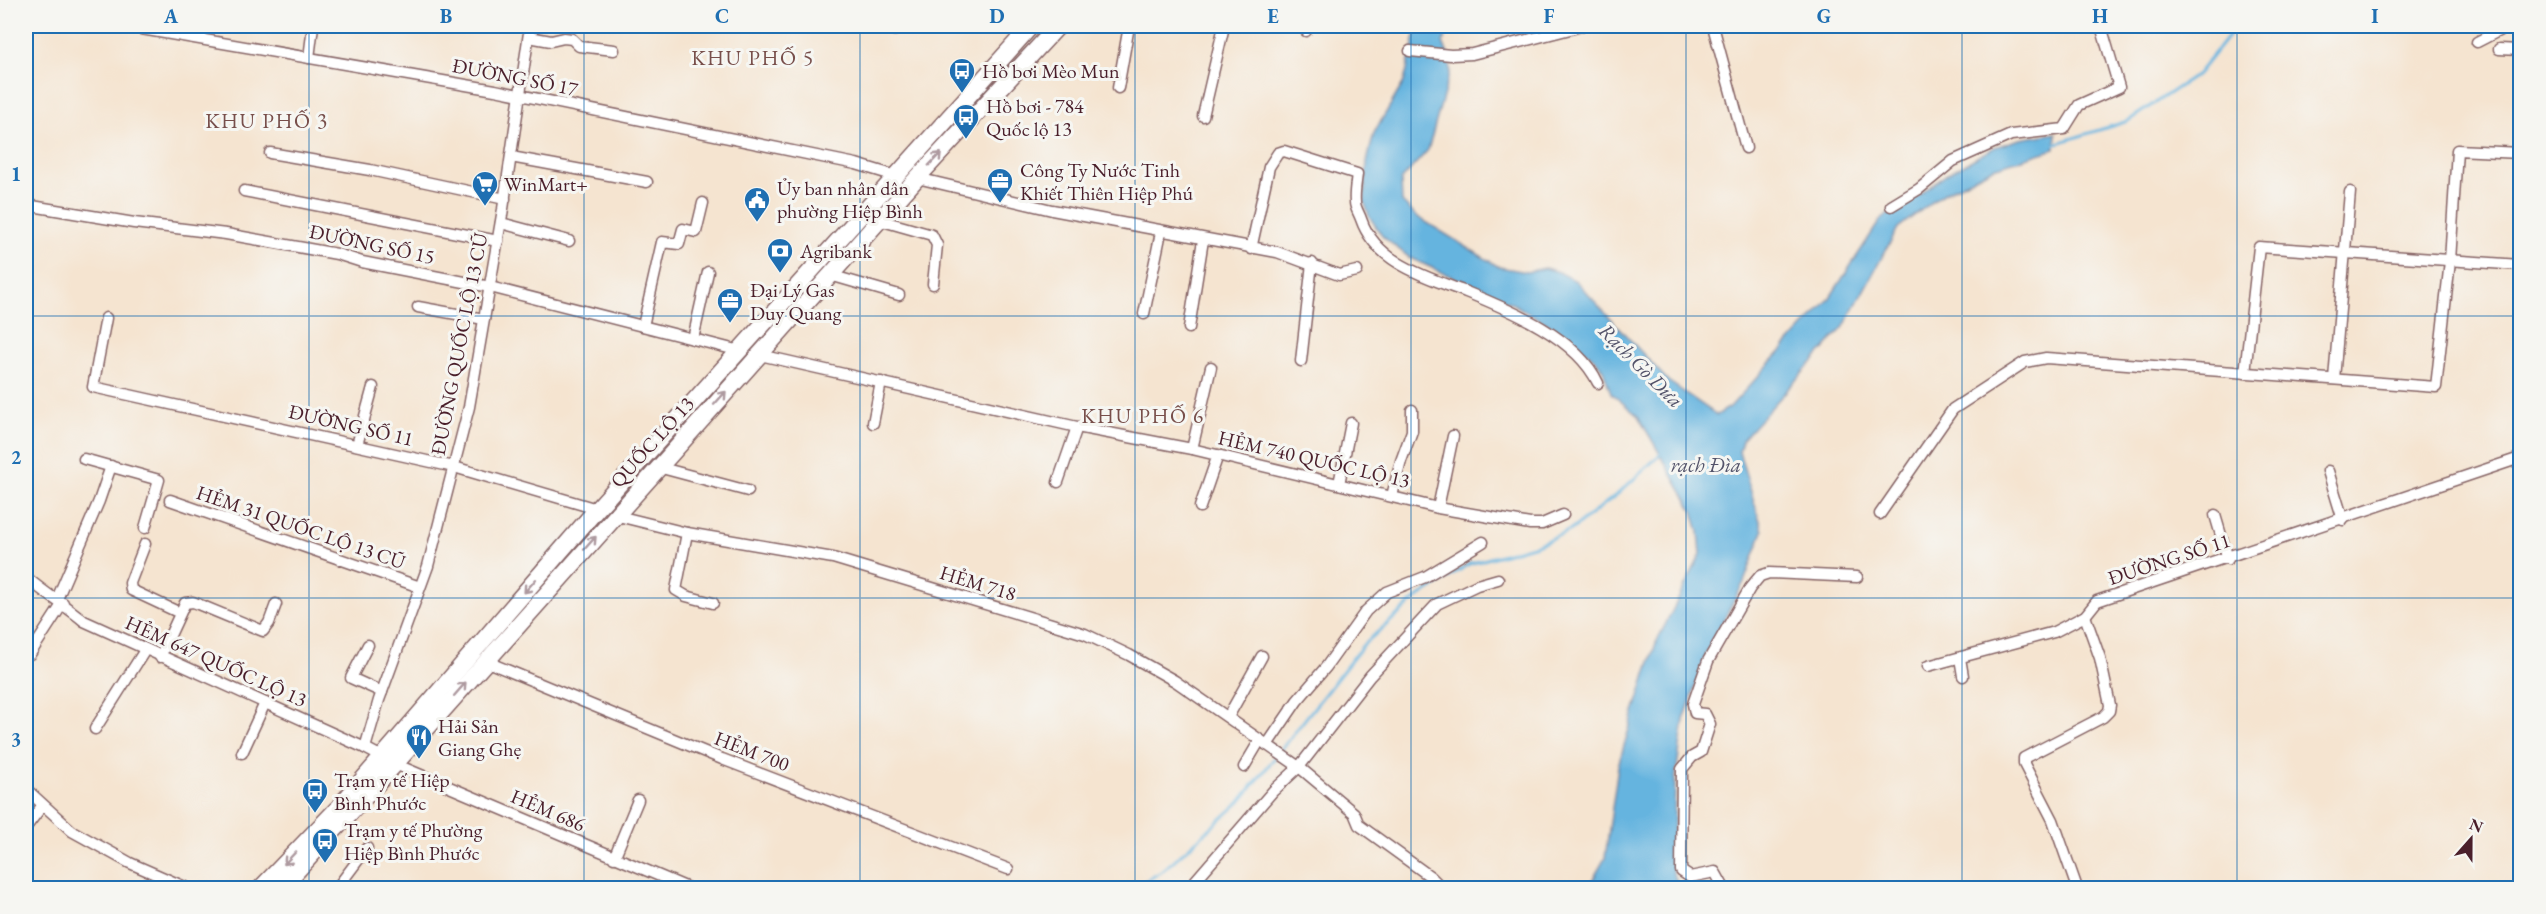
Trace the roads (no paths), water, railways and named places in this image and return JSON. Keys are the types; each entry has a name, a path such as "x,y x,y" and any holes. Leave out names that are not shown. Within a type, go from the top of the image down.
{"highway":[{"name":"QUỐC LỘ 13","path":"281,888 597,508 1031,26"},
{"name":"QUỐC LỘ 13","path":"261,888 485,661 879,220 1058,26"}],"street":[{"name":"ĐƯỜNG SỐ 17","path":"124,26 521,96 856,164 896,176"},
{"path":"309,58 313,26"},
{"name":"ĐƯỜNG QUỐC LỘ 13 CŨ","path":"365,748 382,692 428,566 469,407 505,199 530,26"},
{"path":"866,26 895,30"},
{"path":"1118,88 1129,26"},
{"path":"1203,116 1224,26"},
{"path":"1410,51 1450,55 1472,54 1582,26"},
{"path":"1713,26 1746,148"},
{"path":"1891,206 1919,189 1953,160 2011,135 2064,129 2079,105 2120,87 2101,26"},
{"path":"2477,42 2508,26"},
{"path":"529,37 551,41 572,39 579,46 614,51"},
{"path":"2499,49 2520,51"},
{"path":"1880,514 1953,409 2025,362 2046,358 2436,387 2450,261 2457,150 2520,153"},
{"path":"1251,249 1269,167 1278,153 1284,151 1357,174 1355,203 1364,229 1373,242 1389,257 1410,270 1523,318 1557,338 1586,363 1598,384"},
{"path":"270,153 370,170 505,199"},
{"path":"511,157 647,182"},
{"path":"917,178 1052,210 1251,249 1277,252 1343,275 1357,271"},
{"path":"244,191 498,241"},
{"path":"2334,379 2350,192"},
{"path":"643,326 662,242 679,244 683,229 696,232 703,203"},
{"name":"ĐƯỜNG SỐ 15","path":"26,205 135,223 226,234 337,254 362,262 490,287 740,351"},
{"path":"879,220 932,235 937,244 933,284"},
{"path":"501,223 569,241"},
{"path":"1144,314 1161,232"},
{"path":"1189,328 1203,240"},
{"path":"2245,373 2259,247 2345,255 2520,265"},
{"path":"1301,361 1311,263"},
{"path":"693,339 708,272"},
{"path":"830,276 899,295"},
{"path":"418,308 484,320"},
{"name":"ĐƯỜNG SỐ 11","path":"106,318 93,387 454,467 597,508"},
{"name":"HẺM 740 QUỐC LỘ 13","path":"760,355 1077,427 1192,449 1438,508 1508,521 1542,524 1563,515"},
{"path":"1192,449 1211,367"},
{"path":"873,423 881,382"},
{"path":"357,445 373,387"},
{"path":"1392,496 1412,431 1412,410"},
{"path":"1339,484 1351,423"},
{"path":"1058,482 1077,427"},
{"path":"1438,508 1453,436"},
{"path":"1200,507 1218,455"},
{"name":"ĐƯỜNG SỐ 11","path":"1928,666 2054,632 2085,616 2097,601 2228,559 2520,458"},
{"path":"84,459 159,480 145,528"},
{"path":"30,654 60,601 111,466"},
{"path":"658,467 748,491"},
{"path":"2328,471 2343,519"},
{"name":"HẺM 31 QUỐC LỘ 13 CŨ","path":"170,500 420,587"},
{"name":"HẺM 718","path":"614,515 687,533 834,558 1085,634 1175,681 1299,766 1354,813 1359,825 1439,885"},
{"path":"2215,515 2228,559"},
{"path":"687,533 676,590 686,596 713,603"},
{"path":"1244,767 1326,667 1366,611 1387,592 1425,577 1483,542"},
{"path":"145,544 130,584 130,590 180,613"},
{"path":"1724,888 1715,872 1690,877 1681,872 1682,769 1692,757 1701,752 1710,724 1706,714 1695,713 1693,704 1708,661 1750,588 1760,576 1769,573 1857,577"},
{"name":"HẺM 647 QUỐC LỘ 13","path":"26,577 84,621 365,748"},
{"path":"1189,888 1273,790 1299,766 1370,676 1437,604 1477,585 1498,579"},
{"path":"160,657 185,603 193,602 263,631 270,623 276,604"},
{"path":"2078,888 2053,820 2024,764 2024,758 2103,717 2109,711 2110,705 2100,658 2085,616"},
{"path":"368,645 351,678 382,692"},
{"path":"95,729 145,650"},
{"path":"1228,717 1262,656"},
{"path":"1960,658 1962,676"},
{"name":"HẺM 700","path":"485,661 722,759 1008,869"},
{"path":"242,753 265,703"},
{"path":"365,748 388,760"},
{"name":"HẺM 686","path":"388,760 688,888"},
{"path":"26,789 72,831 130,863 187,888"},
{"path":"614,858 638,800"},
{"path":"26,827 42,806"},
{"path":"337,888 367,848"}],"water":[{"path":"1414,26 1450,26 1443,42 1450,60 1450,72 1428,150 1401,180 1402,202 1416,216 1499,267 1527,272 1545,268 1576,281 1668,381 1717,415 1730,407 1829,299 1881,219 1918,196 1947,174 1995,147 2020,139 2056,133 2055,149 1993,168 1944,193 1898,228 1843,328 1742,440 1739,452 1763,531 1744,582 1708,649 1684,720 1675,781 1673,873 1678,883 1687,888 1588,888 1605,858 1618,766 1656,643 1701,554 1699,532 1693,511 1638,416 1611,393 1603,370 1596,360 1563,333 1515,305 1410,258 1382,236 1369,216 1364,201 1367,162 1374,133 1404,82 1416,32"}],"waterway":[{"path":"2051,145 2128,121 2198,74 2236,26"},
{"name":"rạch Đìa","path":"1133,888 1161,872 1240,802 1364,644 1416,599 1469,564 1536,545 1571,530 1620,492 1663,452"}],"place":[{"name":"Hồ bơi Mèo Mun","path":"962,94"},
{"name":"Hồ bơi - 784 Quốc lộ 13","path":"966,140"},
{"name":"Công Ty Nước Tinh Khiết Thiên Hiệp Phú","path":"1000,204"},
{"name":"WinMart+","path":"485,207"},
{"name":"Ủy ban nhân dân phường Hiệp Bình","path":"757,223"},
{"name":"Agribank","path":"780,274"},
{"name":"Đại Lý Gas Duy Quang","path":"730,324"},
{"name":"Hải Sản Giang Ghẹ","path":"419,760"},
{"name":"Trạm y tế Hiệp Bình Phước","path":"315,814"},
{"name":"Trạm y tế Phường Hiệp Bình Phước","path":"325,864"}],"district":[{"name":"KHU PHỐ 5","path":"753,57"},
{"name":"KHU PHỐ 3","path":"267,120"},
{"name":"KHU PHỐ 6","path":"1143,415"}],"water label":[{"name":"Rạch Gò Dưa","path":"1641,365"}]}
